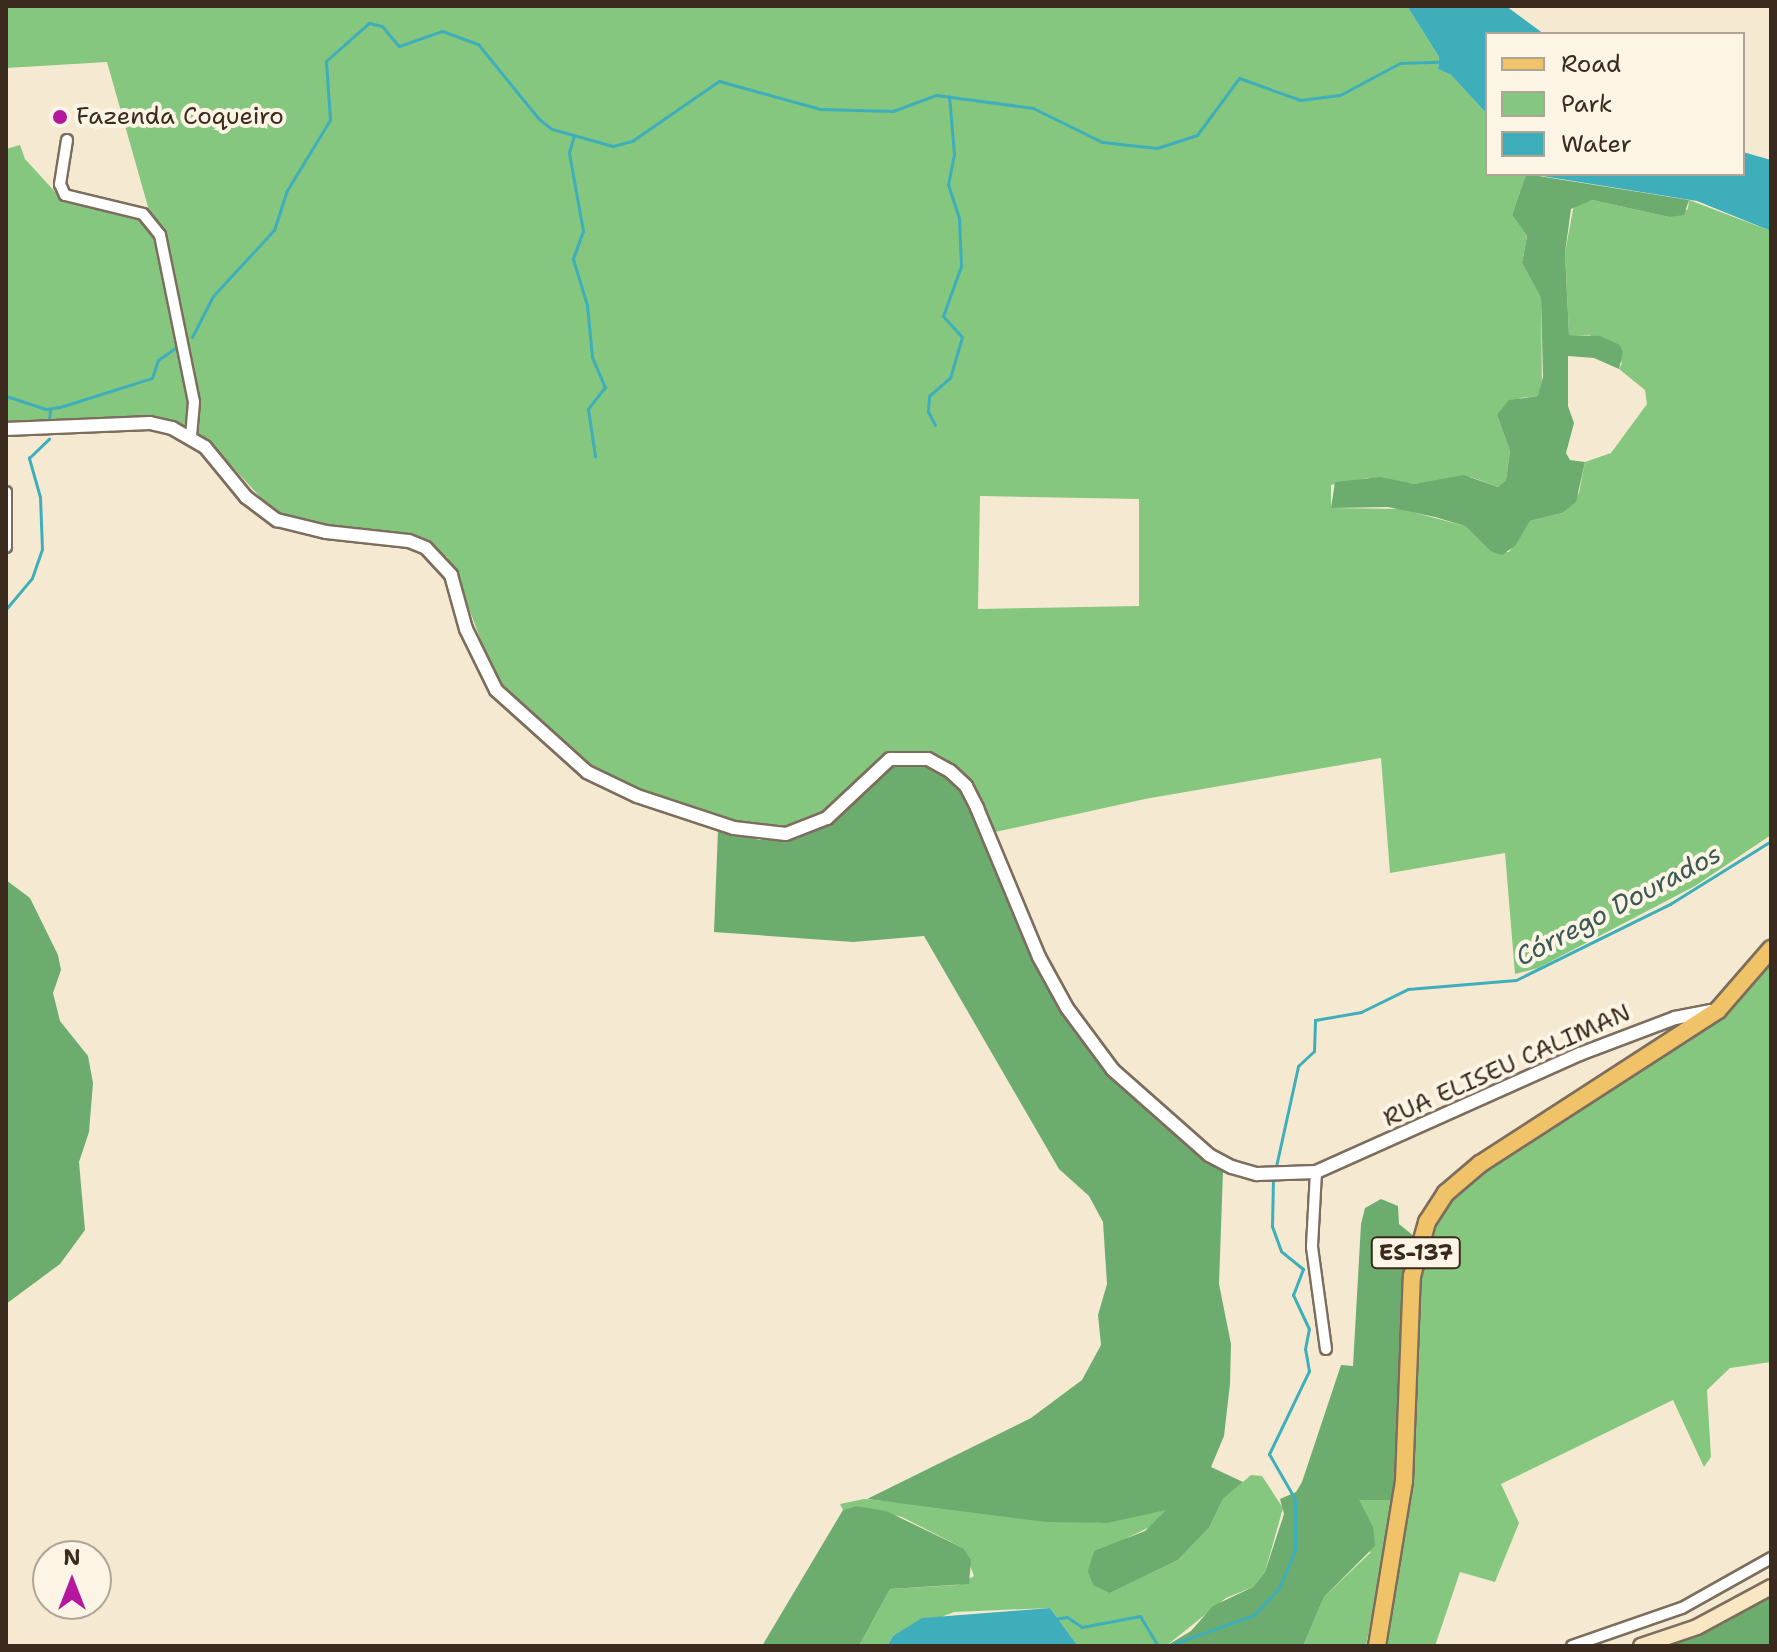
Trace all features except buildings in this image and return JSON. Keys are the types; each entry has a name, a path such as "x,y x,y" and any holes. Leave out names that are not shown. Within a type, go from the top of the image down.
{"main road":[{"name":"ES-137","path":"1377,1646 1404,1481 1412,1276 1427,1222 1446,1193 1480,1164 1718,1010 1748,981 1771,949"},
{"path":"1641,1646 1697,1627 1771,1587"}],"street":[{"path":"67,140 60,184 65,195 143,214 160,235 194,402 191,437"},
{"path":"6,429 150,423 191,437 246,497 277,520 326,532 409,541 442,560 481,666 496,690 587,772 637,796 734,828 786,834 827,818 890,759 928,759 950,771 977,808 1039,957 1067,1008 1113,1070 1209,1155 1232,1167 1274,1174 1316,1172 1312,1247 1326,1349"},
{"path":"6,492 6,547"},
{"name":"RUA ELISEU CALIMAN","path":"1316,1172 1622,1037 1718,1010"},
{"path":"1572,1646 1682,1608 1771,1558"}],"green space":[{"path":"6,6 1407,6 1439,57 1438,69 1451,75 1485,112 1485,176 1525,176 1512,215 1527,236 1522,263 1541,298 1542,388 1539,396 1520,398 1497,415 1510,451 1506,480 1498,487 1471,477 1414,484 1367,478 1331,485 1331,508 1401,509 1465,526 1490,551 1509,552 1530,521 1562,513 1579,493 1585,462 1611,453 1647,404 1645,390 1619,369 1622,363 1590,335 1569,335 1565,253 1574,204 1592,200 1669,217 1688,209 1689,200 1771,231 1771,835 1695,886 1538,968 1515,974 1505,853 1390,873 1381,758 1145,799 995,832 975,791 928,755 913,752 882,759 837,806 794,830 759,830 636,792 601,774 557,740 495,678 456,574 447,557 432,546 301,524 275,513 215,448 164,419 6,426 6,149 20,145 25,159 58,195 152,221 107,62 6,68","holes":["980,496 1139,499 1139,606 978,609"]},
{"path":"1525,176 1689,200 1684,215 1669,217 1592,200 1571,209 1565,253 1569,335 1600,336 1620,345 1623,352 1619,369 1594,358 1568,356 1568,406 1574,423 1566,453 1570,460 1585,462 1576,502 1562,513 1530,521 1515,546 1502,555 1490,551 1465,526 1435,517 1388,507 1331,508 1335,482 1380,477 1414,484 1464,475 1498,487 1506,480 1510,451 1497,415 1509,400 1538,396 1543,377 1541,298 1522,263 1527,236 1512,215"},
{"path":"920,764 960,783 1058,1000 1187,1147 1223,1171 1219,1284 1231,1344 1230,1384 1224,1436 1211,1467 1243,1482 1223,1499 1209,1528 1178,1560 1110,1593 1093,1585 1088,1571 1094,1551 1145,1531 1166,1510 1107,1523 1046,1522 867,1499 1031,1418 1082,1380 1101,1345 1098,1315 1107,1284 1103,1222 1089,1196 1059,1169 924,936 853,942 714,932 718,830 760,840 797,839 847,808 889,765"},
{"path":"6,880 30,898 58,955 61,970 53,993 60,1021 88,1056 93,1083 89,1132 79,1162 85,1230 60,1264 6,1304"},
{"path":"1771,960 1771,1362 1730,1368 1707,1390 1711,1457 1704,1467 1673,1400 1501,1484 1519,1523 1495,1582 1460,1572 1435,1646 1383,1646 1421,1270 1437,1221 1456,1196 1494,1163 1729,1010"},
{"path":"1381,1199 1398,1206 1399,1224 1415,1237 1395,1500 1359,1500 1373,1526 1375,1546 1324,1597 1303,1646 1166,1646 1191,1631 1213,1606 1253,1587 1265,1572 1284,1514 1280,1499 1296,1492 1302,1482 1341,1365 1353,1366 1361,1224 1365,1208"},
{"path":"1251,1475 1262,1476 1283,1508 1265,1572 1253,1587 1226,1598 1166,1646 1078,1646 1050,1608 954,1612 893,1636 887,1646 859,1646 890,1589 958,1585 974,1576 963,1548 902,1517 856,1506 843,1510 840,1504 864,1499 1098,1523 1169,1509 1156,1524 1127,1538 1110,1593 1178,1560 1209,1528 1223,1499"},
{"path":"1358,1500 1395,1500 1366,1646 1303,1646 1324,1597 1370,1553 1373,1526"},
{"path":"856,1506 886,1511 963,1548 971,1560 969,1584 890,1589 859,1646 762,1646 843,1510"},
{"path":"1771,1590 1771,1646 1660,1646"}],"water":[{"path":"1407,6 1506,6 1541,32 1485,32 1485,112 1451,75 1438,69 1439,57"},
{"path":"1745,153 1771,160 1771,231 1697,201 1542,176 1745,176"},
{"path":"1050,1608 1078,1646 887,1646 893,1636 922,1618"}],"waterway":[{"path":"192,337 213,296 274,230 286,192 330,120 326,61 369,23 382,26 399,46 442,31 478,44 539,119 552,129 613,146 632,141 719,81 820,109 893,111 936,95 1033,108 1102,142 1157,148 1197,135 1239,78 1300,100 1340,95 1400,63 1438,62"},
{"path":"935,425 928,411 929,396 950,378 962,337 943,316 961,266 959,218 948,185 954,154 949,96"},
{"path":"574,135 569,153 583,231 573,259 587,305 592,357 605,387 588,409 595,456"},
{"path":"6,396 46,409 60,407 152,378 158,360 175,348"},
{"path":"49,423 50,409"},
{"path":"6,609 32,578 42,549 40,497 29,458 49,439"},
{"name":"Córrego Dourados","path":"1275,1171 1298,1066 1314,1051 1315,1020 1361,1012 1408,989 1516,980 1670,904 1771,841"},
{"name":"Córrego Dourados","path":"1167,1646 1254,1615 1279,1588 1295,1550 1295,1499 1269,1454 1309,1371 1305,1349 1309,1329 1293,1295 1303,1269 1281,1251 1272,1226 1273,1179"},
{"name":"Córrego Dourados","path":"1054,1619 1067,1617 1082,1627 1140,1616 1158,1646"}],"place":[{"name":"Fazenda Coqueiro","path":"60,117"}]}
